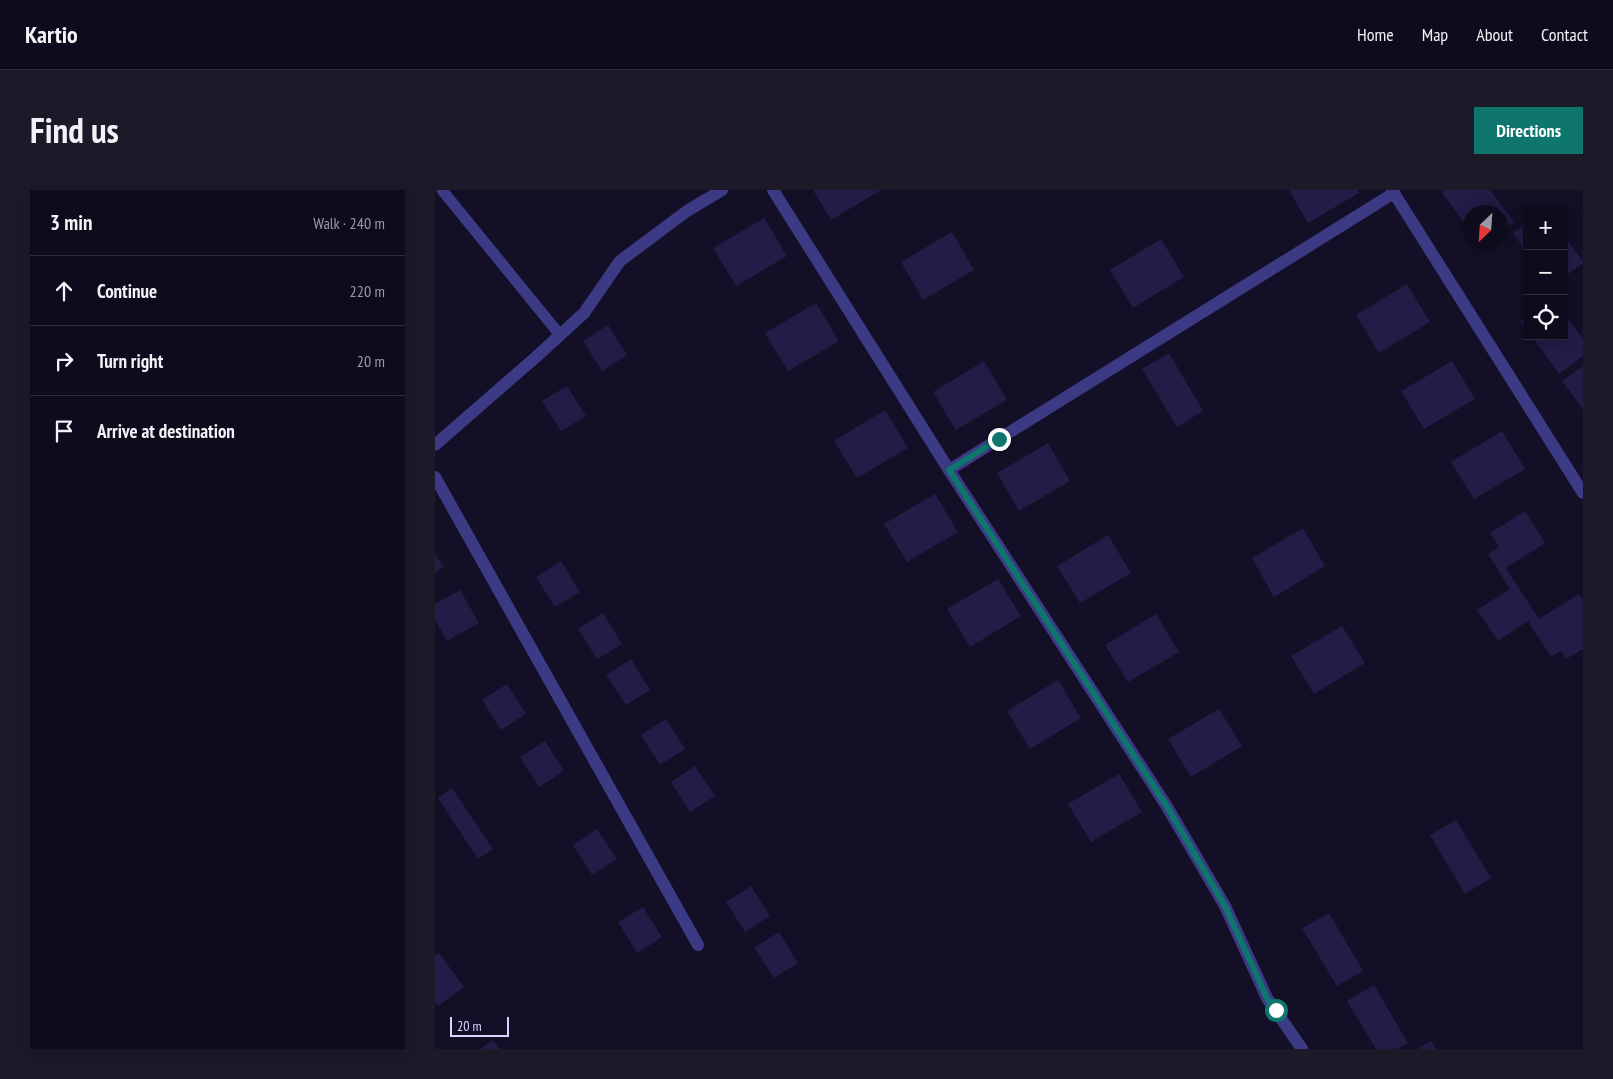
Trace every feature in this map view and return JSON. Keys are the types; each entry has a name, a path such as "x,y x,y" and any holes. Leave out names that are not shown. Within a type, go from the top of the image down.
{"street":[{"path":"435,445 583,313 620,261 687,211 722,190"},
{"path":"773,190 949,470 1166,805 1225,906 1267,998 1302,1049"},
{"path":"949,470 1393,191 1583,493"},
{"path":"435,477 697,945"}],"lane":[{"path":"442,190 560,335"}],"building":[{"path":"813,190 881,190 831,220"},
{"path":"1289,190 1358,190 1359,193 1308,223"},
{"path":"1446,190 1490,190 1501,205 1463,205 1463,221 1442,193"},
{"path":"1508,214 1514,222 1508,226"},
{"path":"764,218 787,256 736,286 713,248"},
{"path":"1523,226 1523,247 1513,233"},
{"path":"952,232 974,270 923,300 901,262"},
{"path":"1161,239 1184,277 1133,308 1110,270"},
{"path":"1568,241 1583,261 1583,263 1568,274"},
{"path":"1407,284 1430,322 1379,353 1356,315"},
{"path":"816,303 839,341 788,371 765,333"},
{"path":"1568,318 1583,339 1583,356 1559,374 1535,340 1568,340"},
{"path":"608,325 627,355 602,371 583,341"},
{"path":"1169,353 1203,411 1177,427 1142,369"},
{"path":"984,361 1007,400 956,430 933,392"},
{"path":"1452,361 1475,399 1424,429 1401,391"},
{"path":"1583,366 1583,409 1562,381"},
{"path":"567,386 586,416 561,431 542,401"},
{"path":"885,410 908,448 857,478 834,441"},
{"path":"1502,431 1525,469 1474,499 1451,462"},
{"path":"1048,443 1070,481 1019,511 997,473"},
{"path":"935,494 958,532 907,562 884,524"},
{"path":"1525,511 1545,543 1506,568 1539,619 1579,594 1583,600 1583,649 1566,659 1561,651 1551,657 1528,621 1498,641 1477,610 1510,589 1488,554 1499,547 1490,533"},
{"path":"1303,528 1325,566 1274,597 1252,558"},
{"path":"1108,535 1131,573 1080,603 1057,566"},
{"path":"435,554 444,567 435,573"},
{"path":"561,561 580,592 555,607 536,577"},
{"path":"998,579 1021,616 970,647 947,609"},
{"path":"460,590 479,623 447,641 435,620 435,604"},
{"path":"603,613 622,644 597,659 578,629"},
{"path":"1156,614 1179,652 1128,682 1105,645"},
{"path":"1342,626 1365,663 1314,694 1291,656"},
{"path":"631,659 650,690 626,705 606,675"},
{"path":"1058,680 1081,718 1030,749 1007,711"},
{"path":"507,684 526,714 501,730 482,700"},
{"path":"1219,709 1242,746 1191,777 1168,739"},
{"path":"666,719 685,749 660,765 641,735"},
{"path":"545,741 564,771 539,787 520,757"},
{"path":"695,766 715,796 690,812 671,782"},
{"path":"1119,774 1142,812 1091,842 1068,804"},
{"path":"452,788 493,849 478,859 438,798"},
{"path":"1456,820 1491,878 1465,894 1430,835"},
{"path":"597,829 617,859 592,875 573,845"},
{"path":"751,886 770,916 745,932 726,902"},
{"path":"643,907 662,937 637,953 618,922"},
{"path":"1329,913 1363,971 1337,986 1302,928"},
{"path":"779,932 798,963 774,978 754,948"},
{"path":"439,953 464,987 438,1006 435,1002 435,955"},
{"path":"1374,985 1408,1043 1398,1049 1376,1049 1347,1001"},
{"path":"493,1040 499,1049 480,1049"},
{"path":"1431,1041 1436,1049 1417,1049"}],"route":[{"path":"999,439 949,470 1166,805 1225,906 1267,998 1276,1010"}]}
